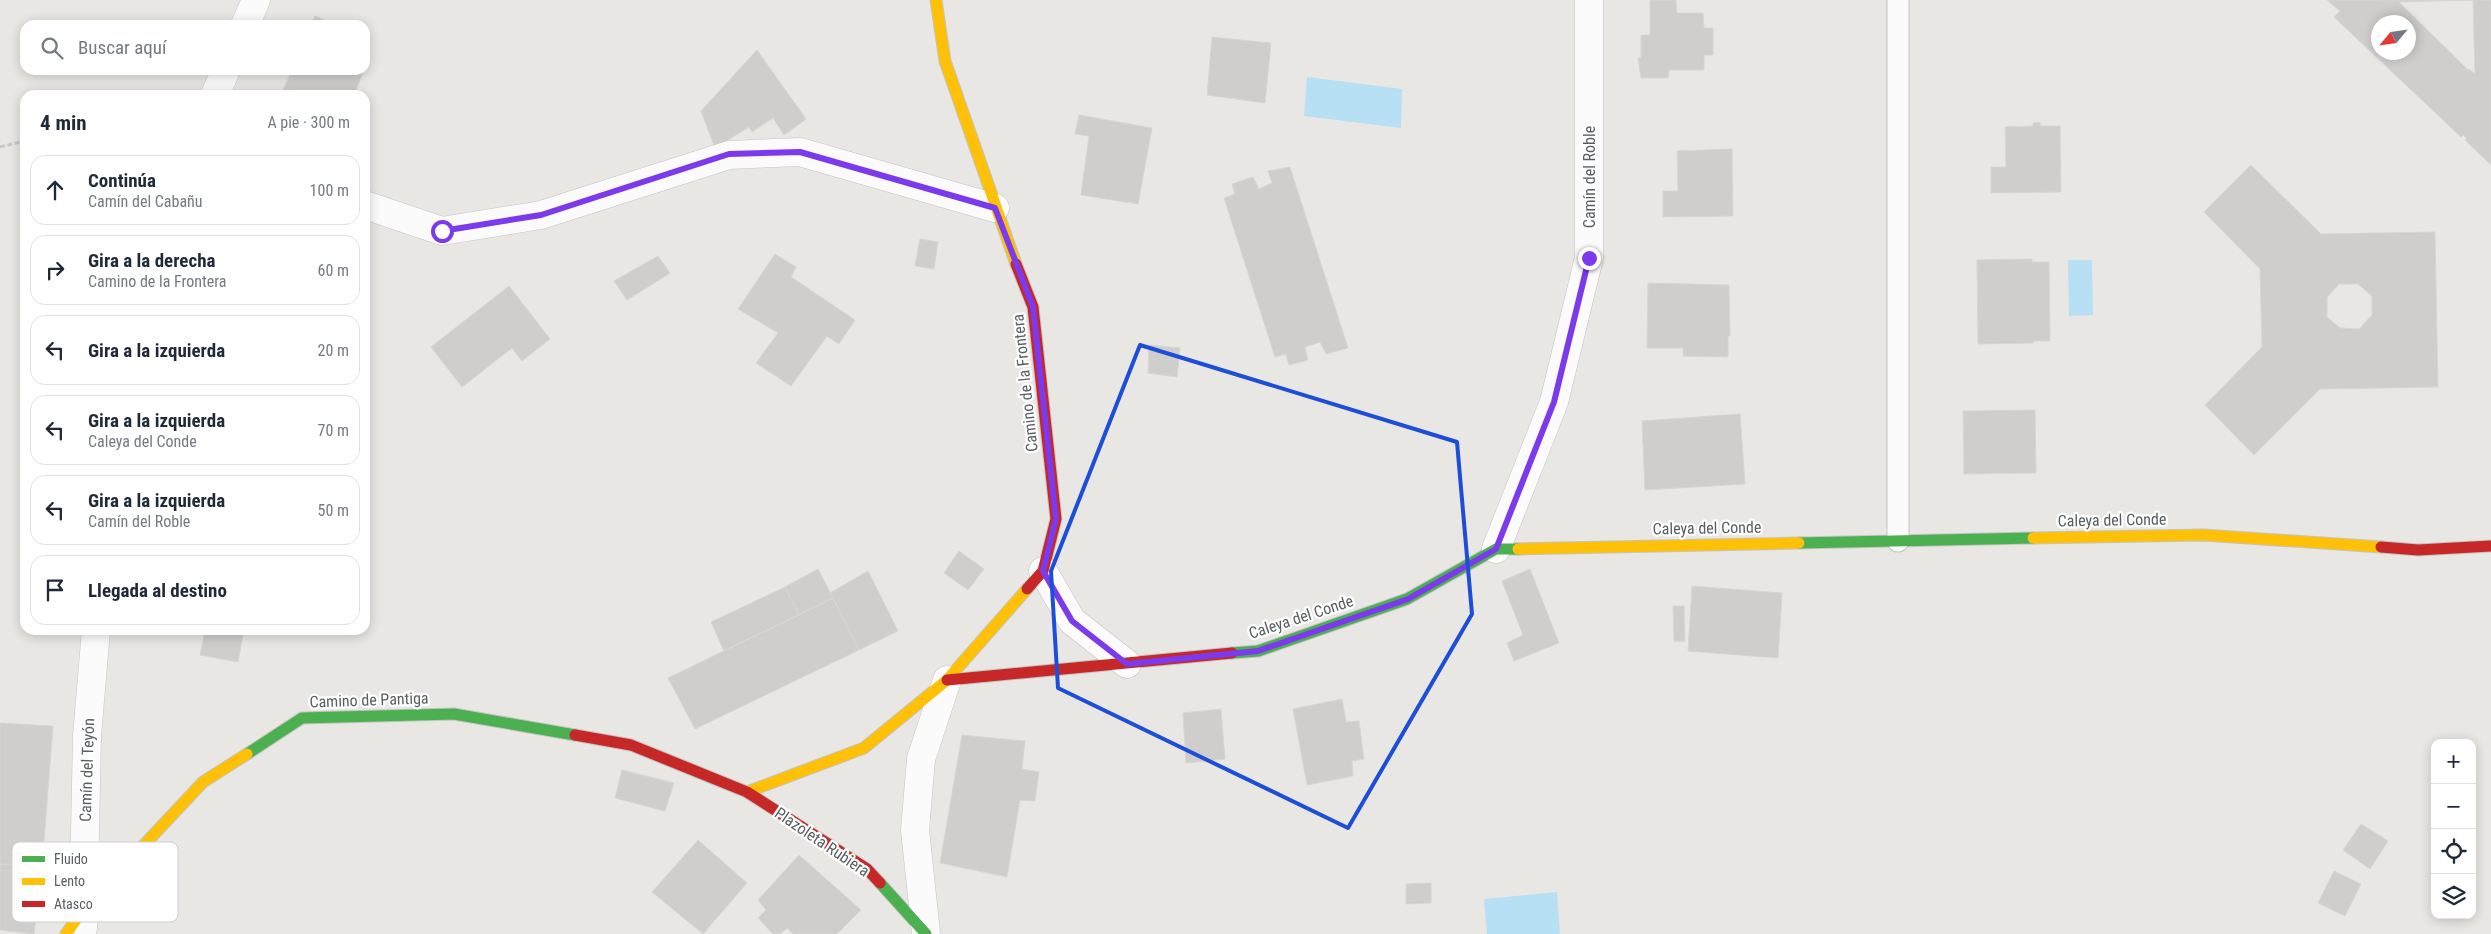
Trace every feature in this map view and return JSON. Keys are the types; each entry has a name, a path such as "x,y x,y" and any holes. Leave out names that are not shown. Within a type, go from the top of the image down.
{"street":[{"path":"247,20 256,0"},
{"name":"Camino de la Frontera","path":"936,0 945,61 995,208 1033,307 1056,519 1043,571 947,680"},
{"name":"Camín del Roble","path":"1496,549 1554,402 1589,258 1589,0"},
{"path":"217,90 224,75"},
{"path":"370,207 442,231 541,215 729,154 800,152 995,208"},
{"name":"Caleya del Conde","path":"947,680 1258,651 1408,599 1496,549 2203,535 2418,550 2491,546"},
{"path":"1043,571 1072,621 1127,664"},
{"name":"Camín del Teyón","path":"85,842 87,736 96,635"},
{"name":"Plazoleta Rubiera","path":"747,792 864,748 947,680"},
{"name":"Plazoleta Rubiera","path":"926,934 915,830 922,759 947,680"},
{"name":"Camino de Pantiga","path":"152,842 203,782 302,718 454,714 631,745 747,792"},
{"name":"Plazoleta Rubiera","path":"747,792 867,869 926,934"},
{"name":"Camino de Pantiga","path":"66,934 83,922"}],"lane":[{"path":"1898,0 1900,491 1898,540"}],"path":[{"path":"0,147 20,142"}],"highlighted area":[{"path":"1140,345 1457,442 1472,614 1348,828 1058,688 1051,571"}],"water":[{"path":"1307,77 1402,89 1401,128 1304,116"},
{"path":"2068,260 2092,260 2093,315 2069,316"},
{"path":"1557,892 1560,934 1487,934 1484,899"}],"building":[{"path":"1650,0 1676,0 1677,13 1703,13 1704,28 1713,28 1713,55 1704,55 1704,70 1669,70 1668,78 1641,78 1638,58 1641,58 1641,35 1650,35"},
{"path":"2327,0 2473,0 2399,2 2412,15 2371,15 2371,52 2334,17 2340,11"},
{"path":"2473,0 2491,0 2491,165 2465,140 2467,139 2463,135 2461,137 2380,60 2416,60 2416,19 2468,70 2475,74"},
{"path":"315,16 324,20 313,20"},
{"path":"1212,37 1271,43 1265,103 1207,95"},
{"path":"757,50 806,119 784,135 773,118 752,132 749,127 715,148 701,111"},
{"path":"290,75 362,75 356,90 283,90"},
{"path":"1079,115 1152,128 1138,204 1081,195 1089,136 1075,134"},
{"path":"2040,122 2040,126 2060,126 2061,192 1991,193 1991,167 2006,167 2005,127 2033,126 2033,123"},
{"path":"1732,149 1733,216 1663,217 1663,191 1678,191 1677,151"},
{"path":"2251,165 2321,234 2435,232 2438,387 2320,389 2254,455 2205,405 2262,347 2260,269 2204,212","holes":["2339,284 2358,284 2372,296 2372,315 2359,329 2340,328 2327,317 2327,297"]},
{"path":"1290,167 1348,348 1326,354 1320,342 1305,347 1308,360 1289,365 1286,354 1275,357 1224,198 1235,194 1232,184 1253,177 1259,189 1272,183 1268,171"},
{"path":"920,239 938,242 934,269 915,266"},
{"path":"775,254 796,267 791,277 855,320 839,344 827,336 791,386 756,363 778,333 738,309"},
{"path":"658,256 670,273 627,300 614,281"},
{"path":"2032,259 2032,262 2049,262 2050,341 1978,344 1977,260"},
{"path":"1648,283 1729,285 1730,336 1728,336 1728,357 1683,356 1683,348 1647,348"},
{"path":"509,286 550,339 522,361 512,348 462,387 431,347"},
{"path":"1149,345 1180,348 1177,377 1148,373"},
{"path":"2035,410 2036,473 1964,474 1963,411"},
{"path":"1740,414 1745,484 1645,490 1642,421"},
{"path":"959,551 984,569 968,590 944,573"},
{"path":"818,569 833,598 799,615 785,587"},
{"path":"1530,569 1559,643 1514,661 1507,643 1523,635 1502,581"},
{"path":"868,571 898,631 859,650 830,593"},
{"path":"1692,586 1782,593 1778,658 1688,651"},
{"path":"785,587 799,615 724,651 711,622"},
{"path":"833,598 859,650 695,729 668,678"},
{"path":"1673,606 1684,606 1685,641 1674,641"},
{"path":"204,635 243,635 238,662 200,655"},
{"path":"1342,699 1346,722 1359,721 1364,759 1352,761 1353,776 1307,785 1293,709"},
{"path":"1221,709 1225,759 1186,763 1183,713"},
{"path":"0,723 53,726 44,842 12,842 12,865 0,864"},
{"path":"962,735 1025,741 1022,769 1039,772 1035,801 1020,800 1007,877 940,863"},
{"path":"622,770 674,783 665,811 615,798"},
{"path":"2361,824 2388,841 2370,869 2343,850"},
{"path":"698,840 747,883 703,934 652,892"},
{"path":"799,855 861,910 837,934 793,934 787,928 780,934 773,934 758,918 766,910 758,900"},
{"path":"0,864 12,865 12,922 35,922 34,934 0,930"},
{"path":"2334,871 2361,884 2345,916 2318,903"},
{"path":"1431,883 1431,903 1406,904 1406,884"}],"traffic: fast":[{"path":"1799,543 2033,538"},
{"path":"1232,653 1258,651 1407,599 1496,549 1518,549"},
{"path":"247,754 302,718 454,714 575,735"},
{"path":"880,883 926,934"}],"traffic: slow":[{"path":"936,0 945,61 1016,264"},
{"path":"2033,538 2203,535 2381,547"},
{"path":"1518,549 1799,543"},
{"path":"747,792 864,748 947,680 1027,589"},
{"path":"147,842 203,782 247,754"},
{"path":"66,934 74,922"}],"traffic: jam":[{"path":"1016,264 1033,307 1056,519 1043,571 1027,589"},
{"path":"2381,547 2418,550 2491,546"},
{"path":"947,680 1232,653"},
{"path":"575,735 631,745 747,792 867,869 880,883"}],"route":[{"path":"442,231 541,215 729,154 800,152 995,208 1033,307 1056,519 1043,571 1072,621 1127,664 1258,651 1408,599 1496,549 1554,402 1589,258"}]}
